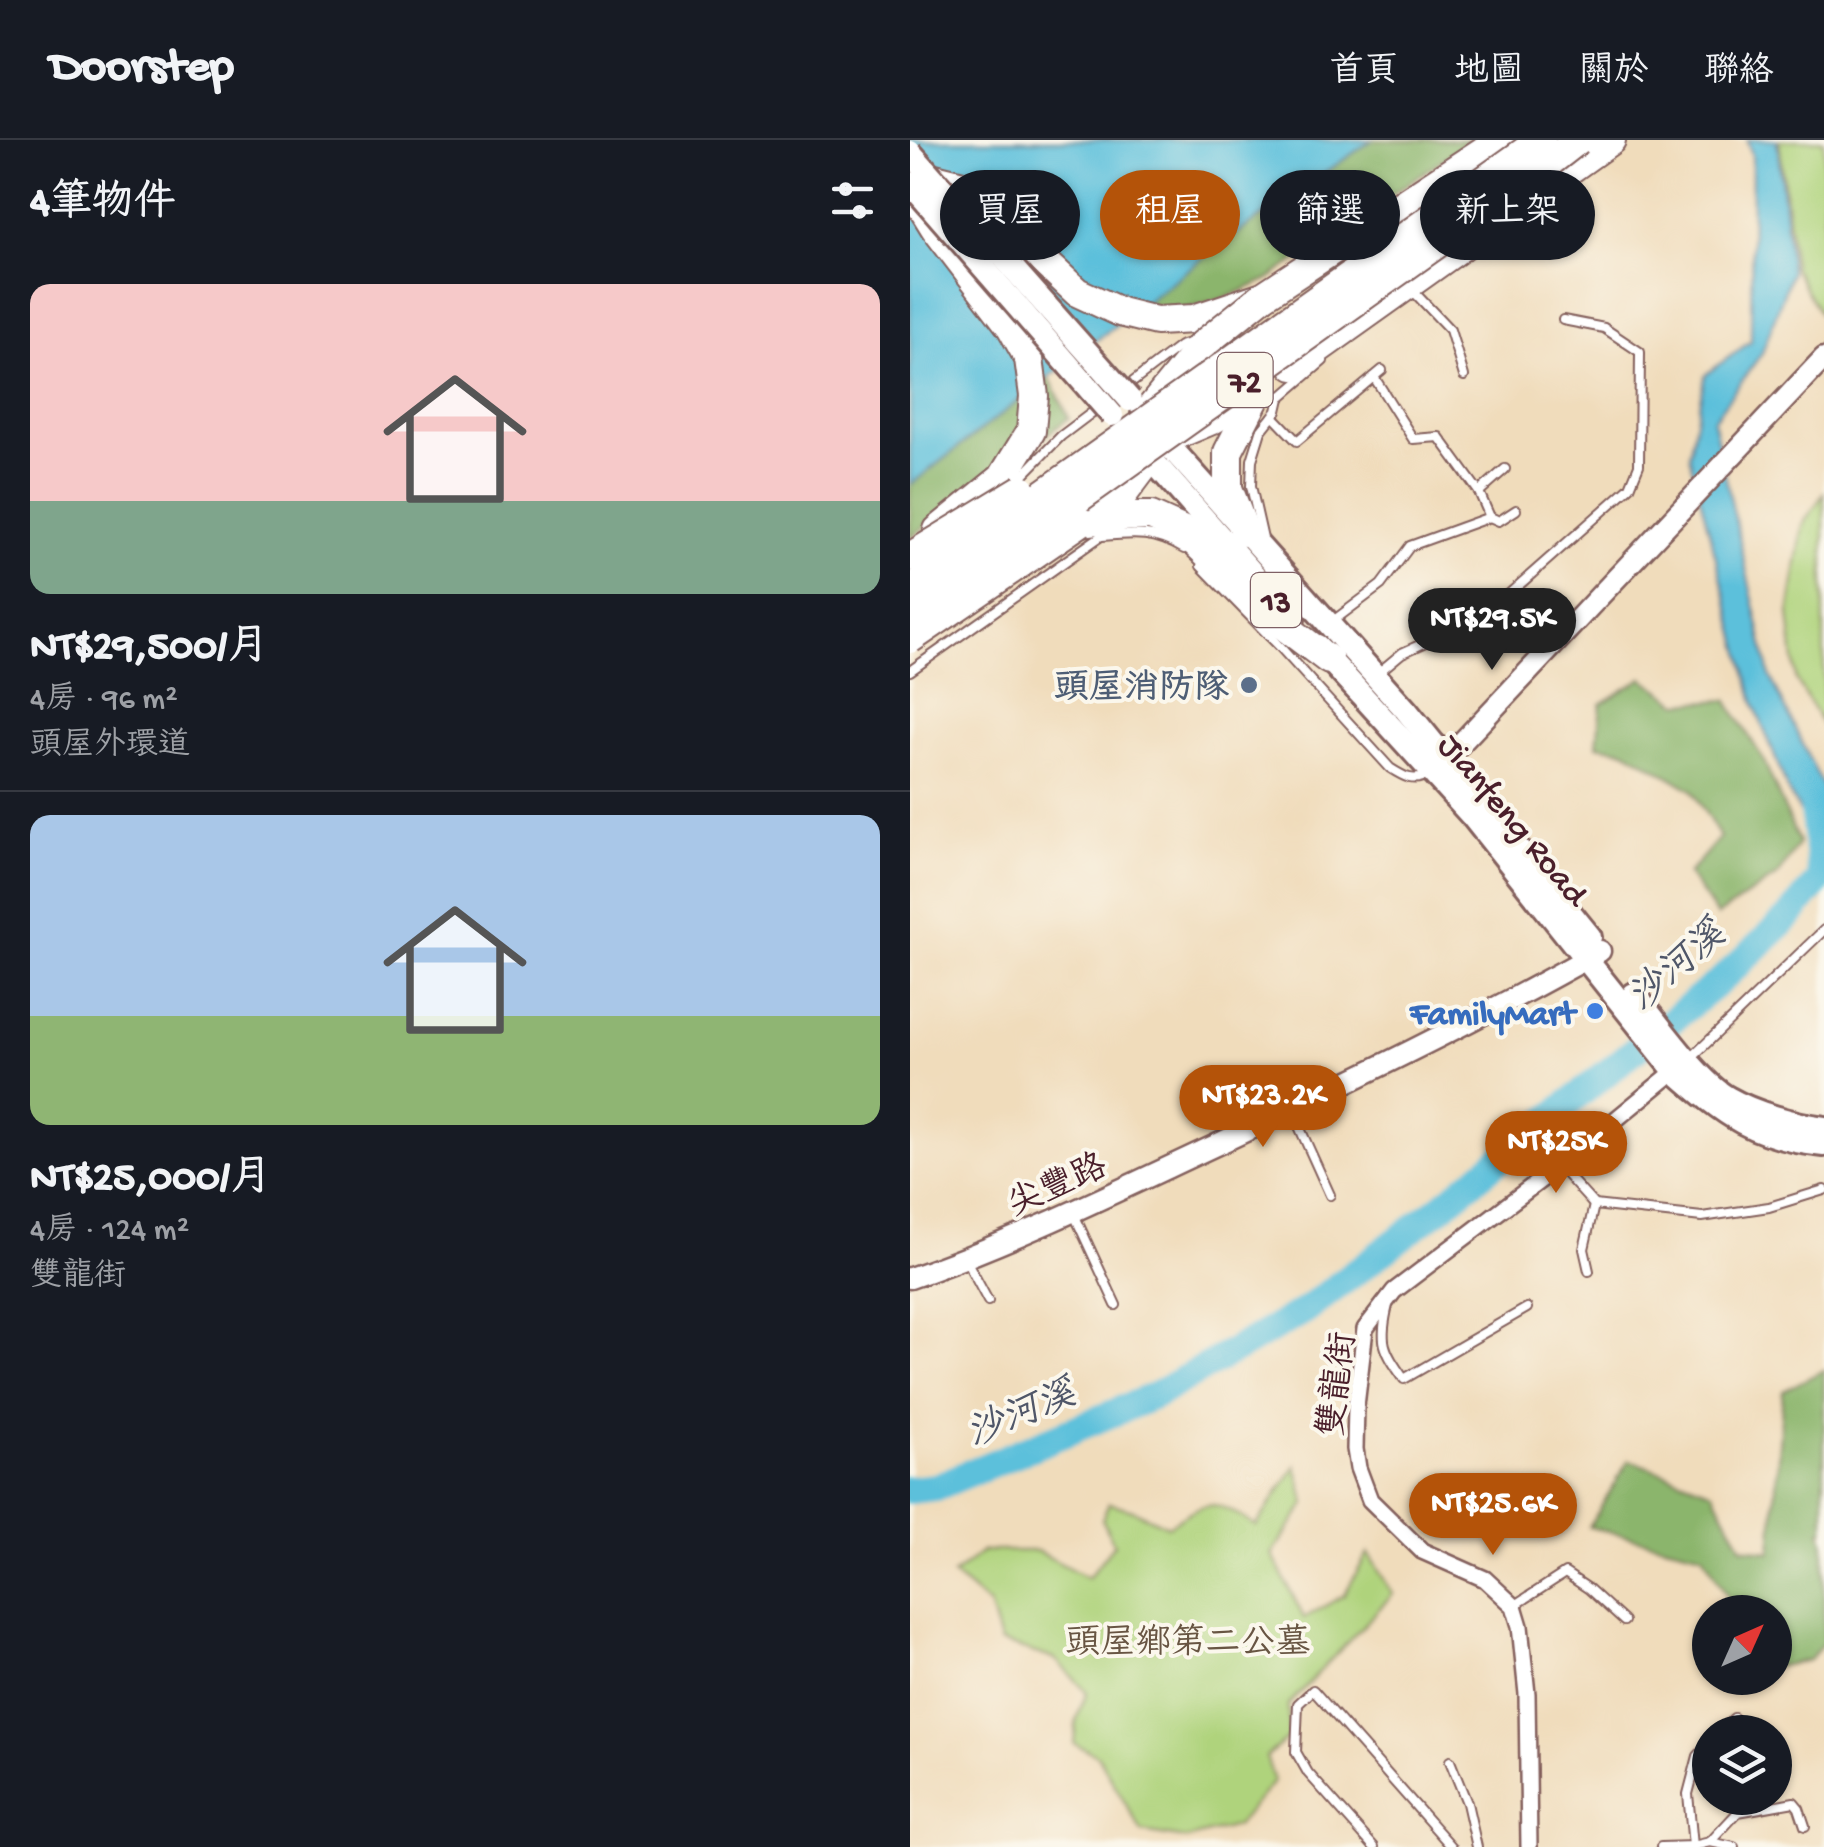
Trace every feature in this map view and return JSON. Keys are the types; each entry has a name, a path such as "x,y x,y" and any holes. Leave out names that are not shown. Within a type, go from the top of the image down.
{"highway":[{"path":"910,554 1049,473 1263,296 1500,140"},
{"name":"72","path":"910,589 1541,140"},
{"name":"72","path":"910,620 1508,194 1578,140"},
{"path":"1245,532 1228,488 1228,452 1234,437 1271,402 1611,140"},
{"path":"910,554 1002,478 1031,431 1034,396 1029,360 1011,327 935,228 917,183 963,185 1077,292 1120,312 1156,321 1194,318 1263,296"},
{"path":"921,647 1125,492 1156,448 1214,419 1271,402"},
{"path":"1081,522 1152,516 1182,530 1284,626 1330,660"}],"main road":[{"name":"13","path":"910,152 917,183 1123,409"},
{"name":"Jianfeng Road","path":"1123,409 1330,660 1439,765"},
{"name":"Jianfeng Road","path":"1156,448 1266,553 1329,623 1682,1065"},
{"name":"13","path":"1682,1065 1728,1098 1780,1118 1824,1128"},
{"name":"13","path":"1682,1065 1716,1107 1755,1131 1824,1145"}],"street":[{"path":"1439,765 1824,358"},
{"name":"尖豐路","path":"910,1278 1072,1212 1292,1109 1594,954"},
{"name":"雙龍街","path":"1514,1606 1485,1580 1422,1551 1370,1500 1355,1448 1365,1329 1394,1291 1682,1065"},
{"path":"1514,1606 1520,1626 1527,1694 1529,1847"}],"lane":[{"path":"1345,342 1414,292 1450,330 1464,376"},
{"path":"1374,676 1402,653 1484,616 1630,487 1639,465 1640,352 1604,328 1563,320"},
{"path":"968,532 1061,436 1123,409 1180,346 1218,331 1297,441 1382,370"},
{"path":"1266,553 1252,486 1252,460 1271,402 1332,353"},
{"path":"1374,377 1413,440 1439,437 1479,492 1490,518"},
{"path":"1479,492 1504,469"},
{"path":"1329,623 1380,585 1410,546 1490,518 1499,520 1516,510"},
{"path":"910,671 921,647 1102,536 1158,536 1182,548 1218,583 1390,768 1406,779 1422,778 1439,765"},
{"path":"910,600 956,546"},
{"path":"910,620 921,647"},
{"path":"1682,1065 1824,930"},
{"path":"1292,1109 1330,1195"},
{"path":"1558,1166 1594,1205 1702,1217 1769,1207 1824,1190"},
{"path":"1589,1272 1584,1248 1594,1205"},
{"path":"1072,1212 1116,1305"},
{"path":"966,1258 988,1301"},
{"path":"1388,1301 1384,1351 1404,1379 1527,1308"},
{"path":"1514,1606 1565,1574 1590,1589 1624,1621"},
{"path":"1374,1847 1308,1774 1296,1752 1298,1704 1313,1690 1452,1847"},
{"path":"1450,1761 1467,1802 1478,1847"},
{"path":"1692,1779 1688,1794 1692,1846"},
{"path":"1710,1842 1738,1812 1794,1802 1805,1826"},
{"path":"1661,1847 1710,1842 1734,1847"}],"green space":[{"path":"1372,140 1471,140 1427,170 1420,170 1420,175 1400,189 1400,170 1329,170"},
{"path":"1779,140 1824,140 1824,311 1820,314 1794,269"},
{"path":"1260,218 1260,260 1297,260 1269,279 1226,298 1177,312 1142,305 1200,260 1240,260 1240,232"},
{"path":"1049,377 1069,418 910,538 910,485"},
{"path":"1824,493 1824,727 1796,680 1789,614 1803,524"},
{"path":"1643,678 1679,703 1727,700 1763,759 1799,843 1778,875 1717,916 1688,874 1720,837 1692,790 1625,750 1597,745 1601,704"},
{"path":"1824,1370 1821,1530 1824,1643 1809,1660 1792,1664 1792,1595 1727,1595 1703,1554 1589,1527 1629,1460 1713,1491 1742,1547 1771,1552 1783,1391"},
{"name":"頭屋鄉第二公墓","path":"1296,1466 1306,1504 1272,1554 1304,1618 1344,1595 1368,1553 1393,1594 1288,1705 1289,1737 1266,1757 1274,1781 1236,1826 1186,1839 1142,1832 1098,1756 1074,1743 1076,1721 1087,1692 1055,1659 1000,1642 989,1605 953,1575 983,1551 1037,1551 1088,1578 1114,1544 1102,1519 1109,1503 1168,1526 1194,1510 1212,1505 1256,1526"}],"water":[{"path":"910,140 1372,140 1329,170 1260,170 1260,218 1240,232 1240,170 1100,170 1100,260 1200,260 910,485"},
{"path":"1747,140 1777,140 1791,273 1762,353 1713,420 1770,676 1824,789 1824,853 1789,793 1755,706 1689,455 1705,375 1751,341 1752,155"}],"waterway":[{"name":"沙河溪","path":"910,1490 936,1487 1154,1396 1306,1310 1437,1210 1725,977 1791,915 1821,878 1813,805"}],"place":[{"name":"頭屋消防隊","path":"1249,685"},
{"name":"FamilyMart","path":"1595,1011"}]}
